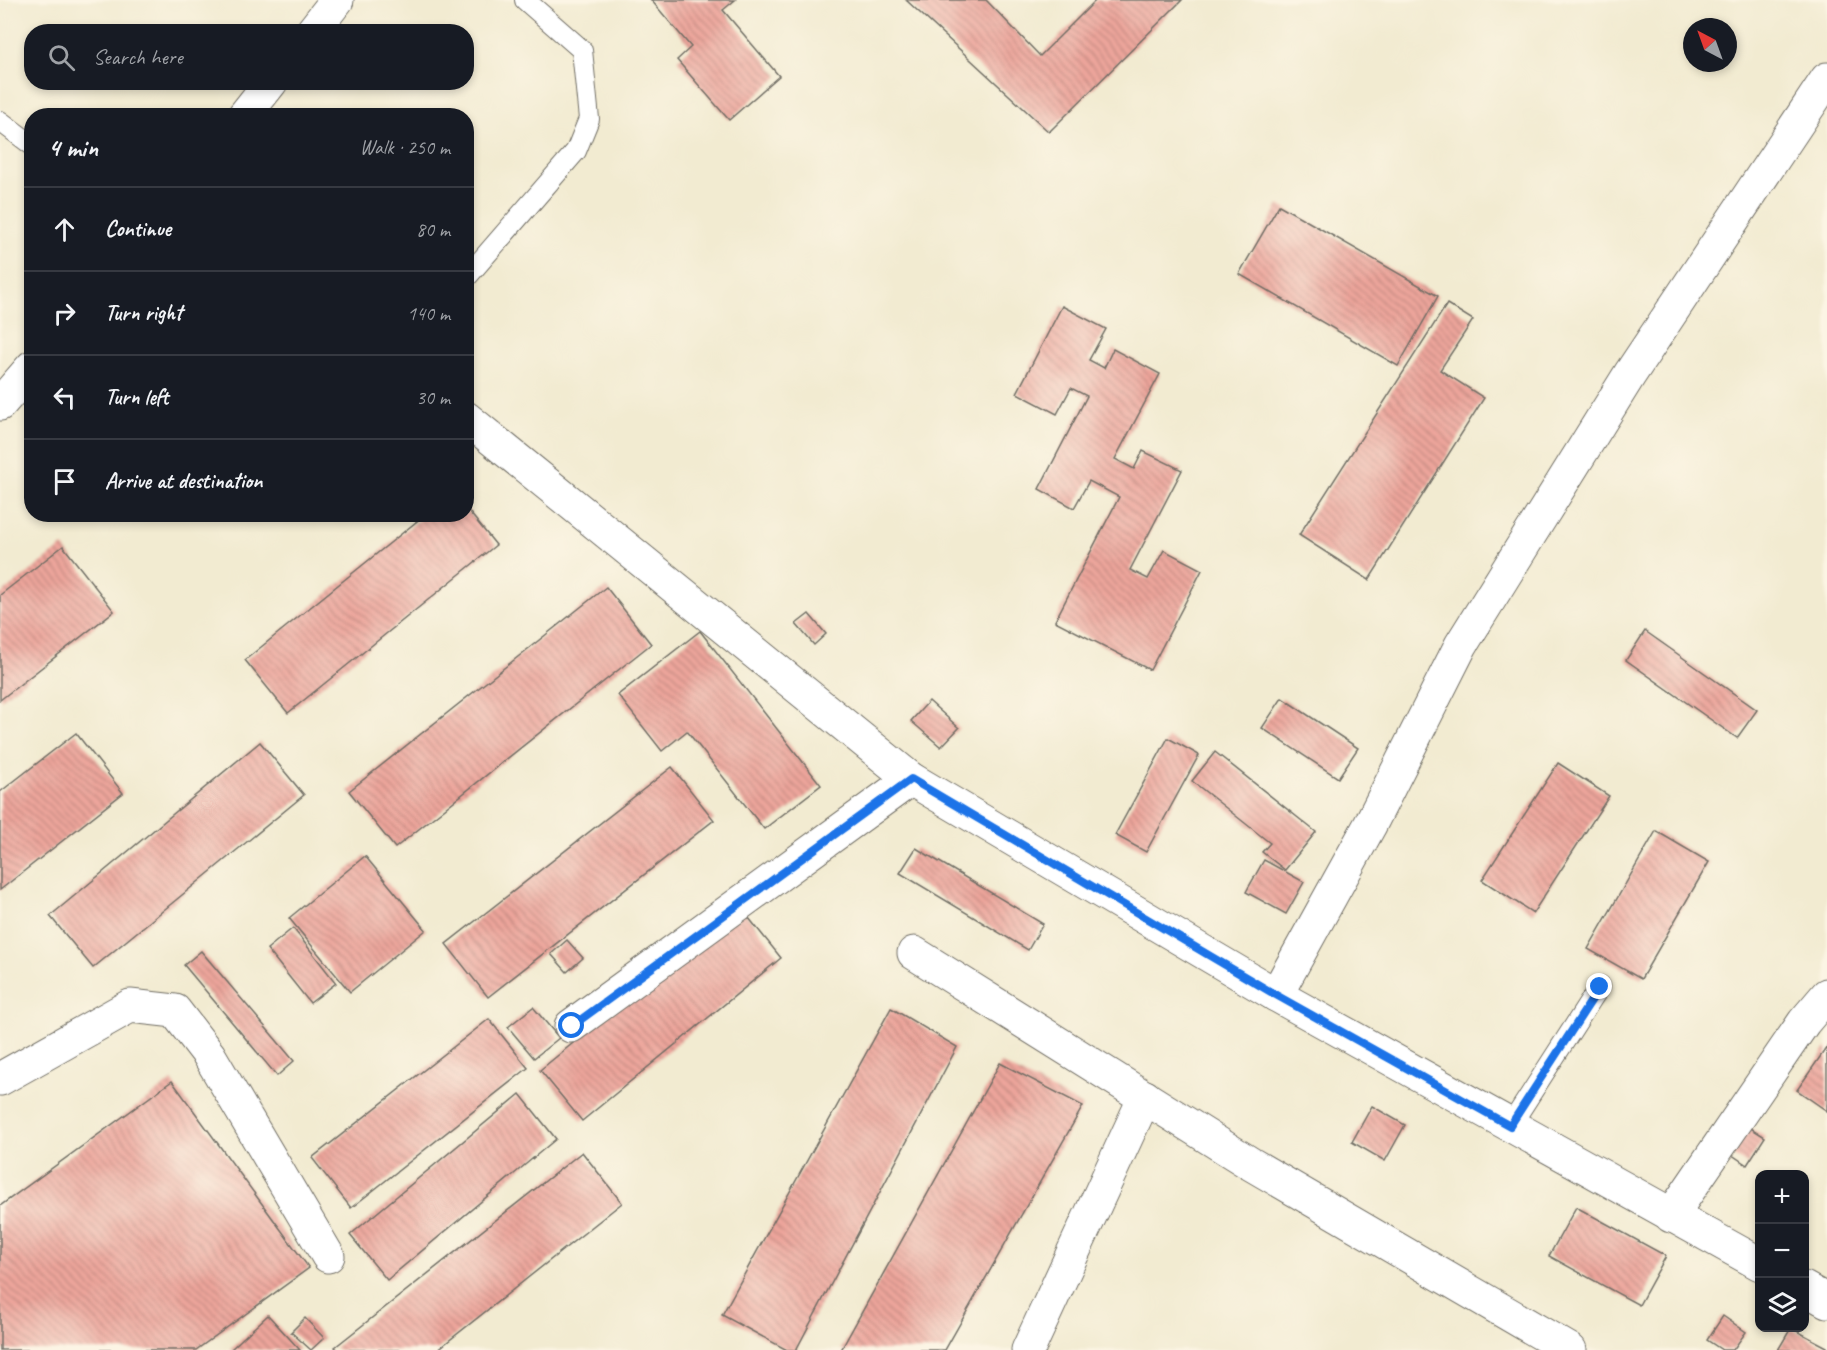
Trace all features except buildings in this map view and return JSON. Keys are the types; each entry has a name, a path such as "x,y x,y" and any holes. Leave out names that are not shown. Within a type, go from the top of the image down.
{"street":[{"path":"318,24 337,0"},
{"path":"1276,995 1370,825 1461,645 1630,374 1827,79"},
{"path":"250,108 265,90"},
{"path":"0,404 24,376"},
{"path":"474,424 911,779 1276,995 1755,1261"},
{"path":"572,1026 911,779"},
{"path":"914,953 1251,1164 1570,1350"},
{"path":"1671,1216 1804,1022 1827,995"},
{"path":"0,1079 130,1005 175,1011 209,1054 328,1256"},
{"path":"1028,1350 1145,1097"},
{"path":"1809,1291 1827,1300"}],"lane":[{"path":"474,269 576,151 589,119 582,50 525,0"},
{"path":"0,121 24,139"},
{"path":"1510,1126 1600,987"}],"route":[{"path":"572,1026 911,779 1276,995 1510,1126 1600,987"}]}
